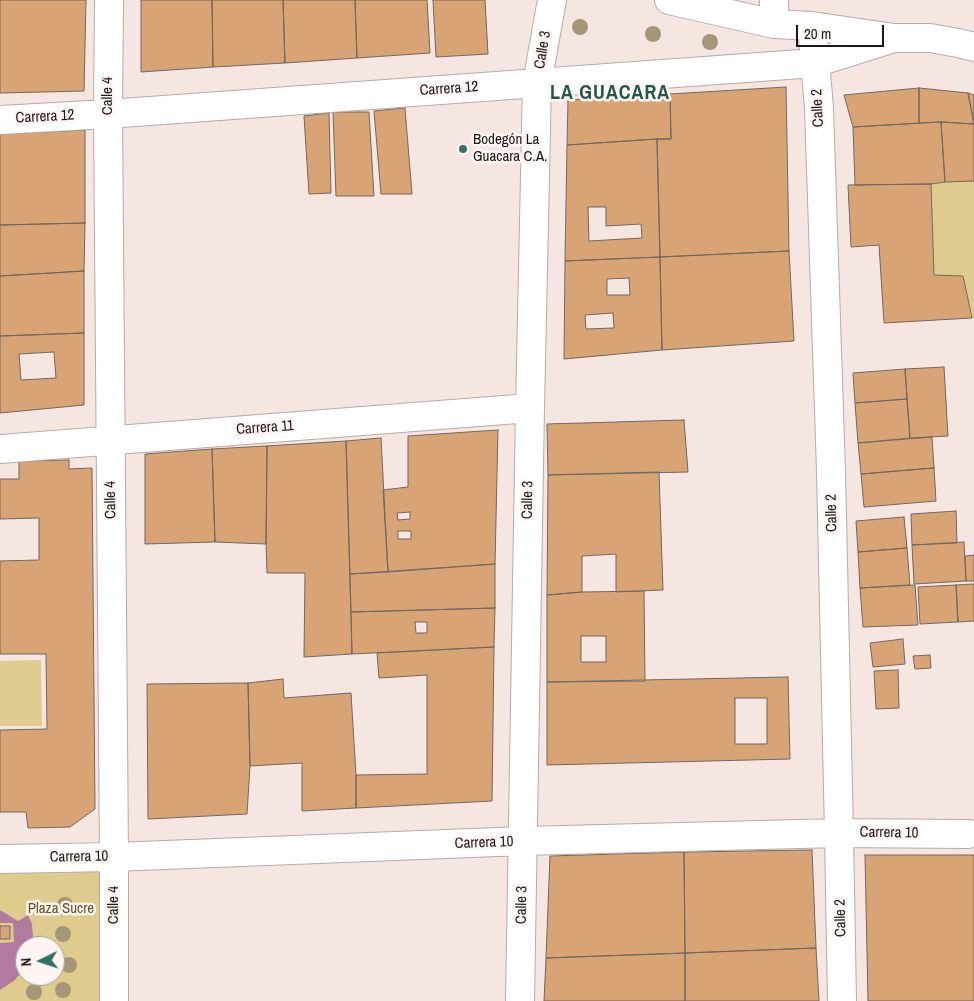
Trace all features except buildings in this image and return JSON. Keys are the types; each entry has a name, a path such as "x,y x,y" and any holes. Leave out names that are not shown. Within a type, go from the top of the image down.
{"street":[{"name":"Calle 4","path":"109,0 108,114 114,1001"},
{"name":"Calle 3","path":"520,1001 537,83 552,0"},
{"path":"669,0 774,12 812,26 894,38 930,38 974,47"},
{"name":"Calle 2","path":"812,26 819,108 831,471 842,1001"},
{"name":"Carrera 12","path":"0,120 815,64 894,38"},
{"name":"Carrera 11","path":"0,449 530,408"},
{"name":"Carrera 10","path":"0,859 114,857 523,841 840,833 968,834"}],"green space":[{"path":"974,181 974,318 972,318 963,276 934,275 931,184"},
{"path":"41,660 42,726 0,726 0,661"},
{"name":"Plaza Sucre","path":"0,871 100,871 99,1001 0,1001"}],"shaded area":[{"path":"0,910 18,921 28,915 32,924 33,936 15,936 15,980 0,990 0,943 14,942 13,923 0,923"}],"place":[{"name":"Bodegón La Guacara C.A.","path":"463,149"}],"district":[{"name":"LA GUACARA","path":"610,94"}]}
